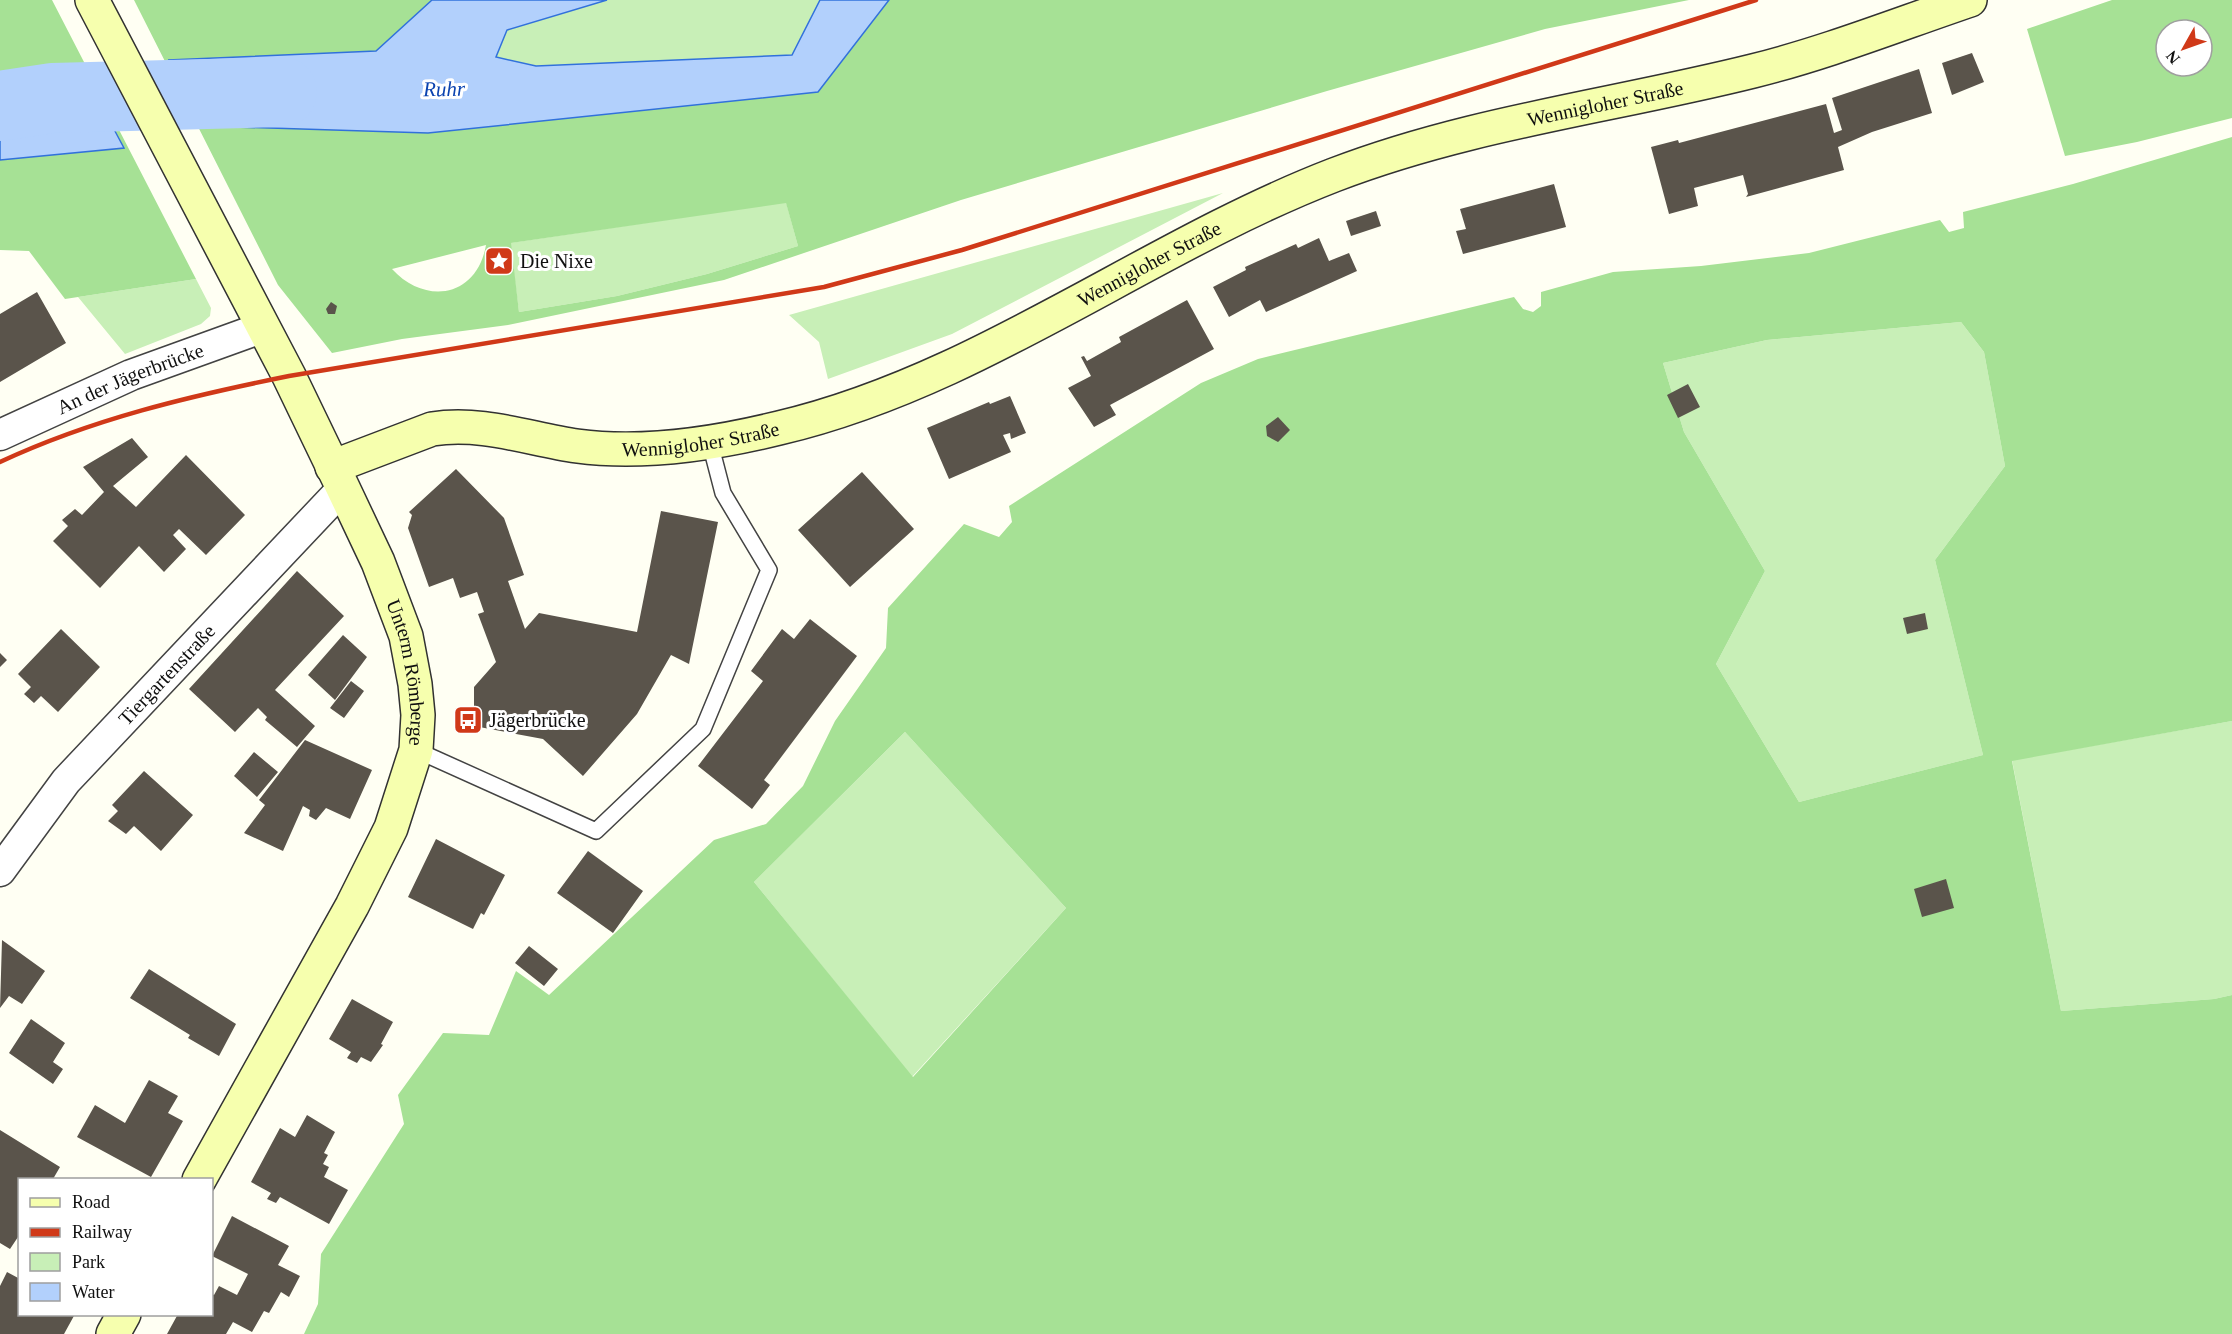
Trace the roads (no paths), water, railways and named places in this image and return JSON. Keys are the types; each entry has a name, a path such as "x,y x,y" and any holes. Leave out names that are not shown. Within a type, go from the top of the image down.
{"main road":[{"name":"Unterm Römberge","path":"92,0 243,291 264,327 378,562 406,636 417,705 416,750 391,828 200,1178"},
{"name":"Wennigloher Straße","path":"338,478 432,429 450,426 469,426 581,446 665,448 710,443 782,428 847,408 919,381 1020,332 1222,225 1340,172 1492,127 1758,70 1970,0"},
{"path":"113,1334 123,1316"}],"street":[{"name":"An der Jägerbrücke","path":"0,435 131,375 264,327"},
{"name":"Tiergartenstraße","path":"0,871 66,781 338,478"}],"lane":[{"path":"416,750 596,831 703,729 769,570 723,493 710,443"}],"water":[{"path":"432,0 607,0 507,30 496,57 536,66 792,55 820,0 889,0 818,92 428,133 202,126 169,60 376,51"},
{"path":"85,75 124,148 0,160 0,76"}],"waterway":[{"name":"Ruhr","path":"0,106 52,98 282,92"}],"railway":[{"path":"0,462 70,433 142,410 289,376 824,287 962,250 1756,0"}],"place":[{"name":"Die Nixe","path":"499,261"},
{"name":"Jägerbrücke","path":"468,720"}]}
